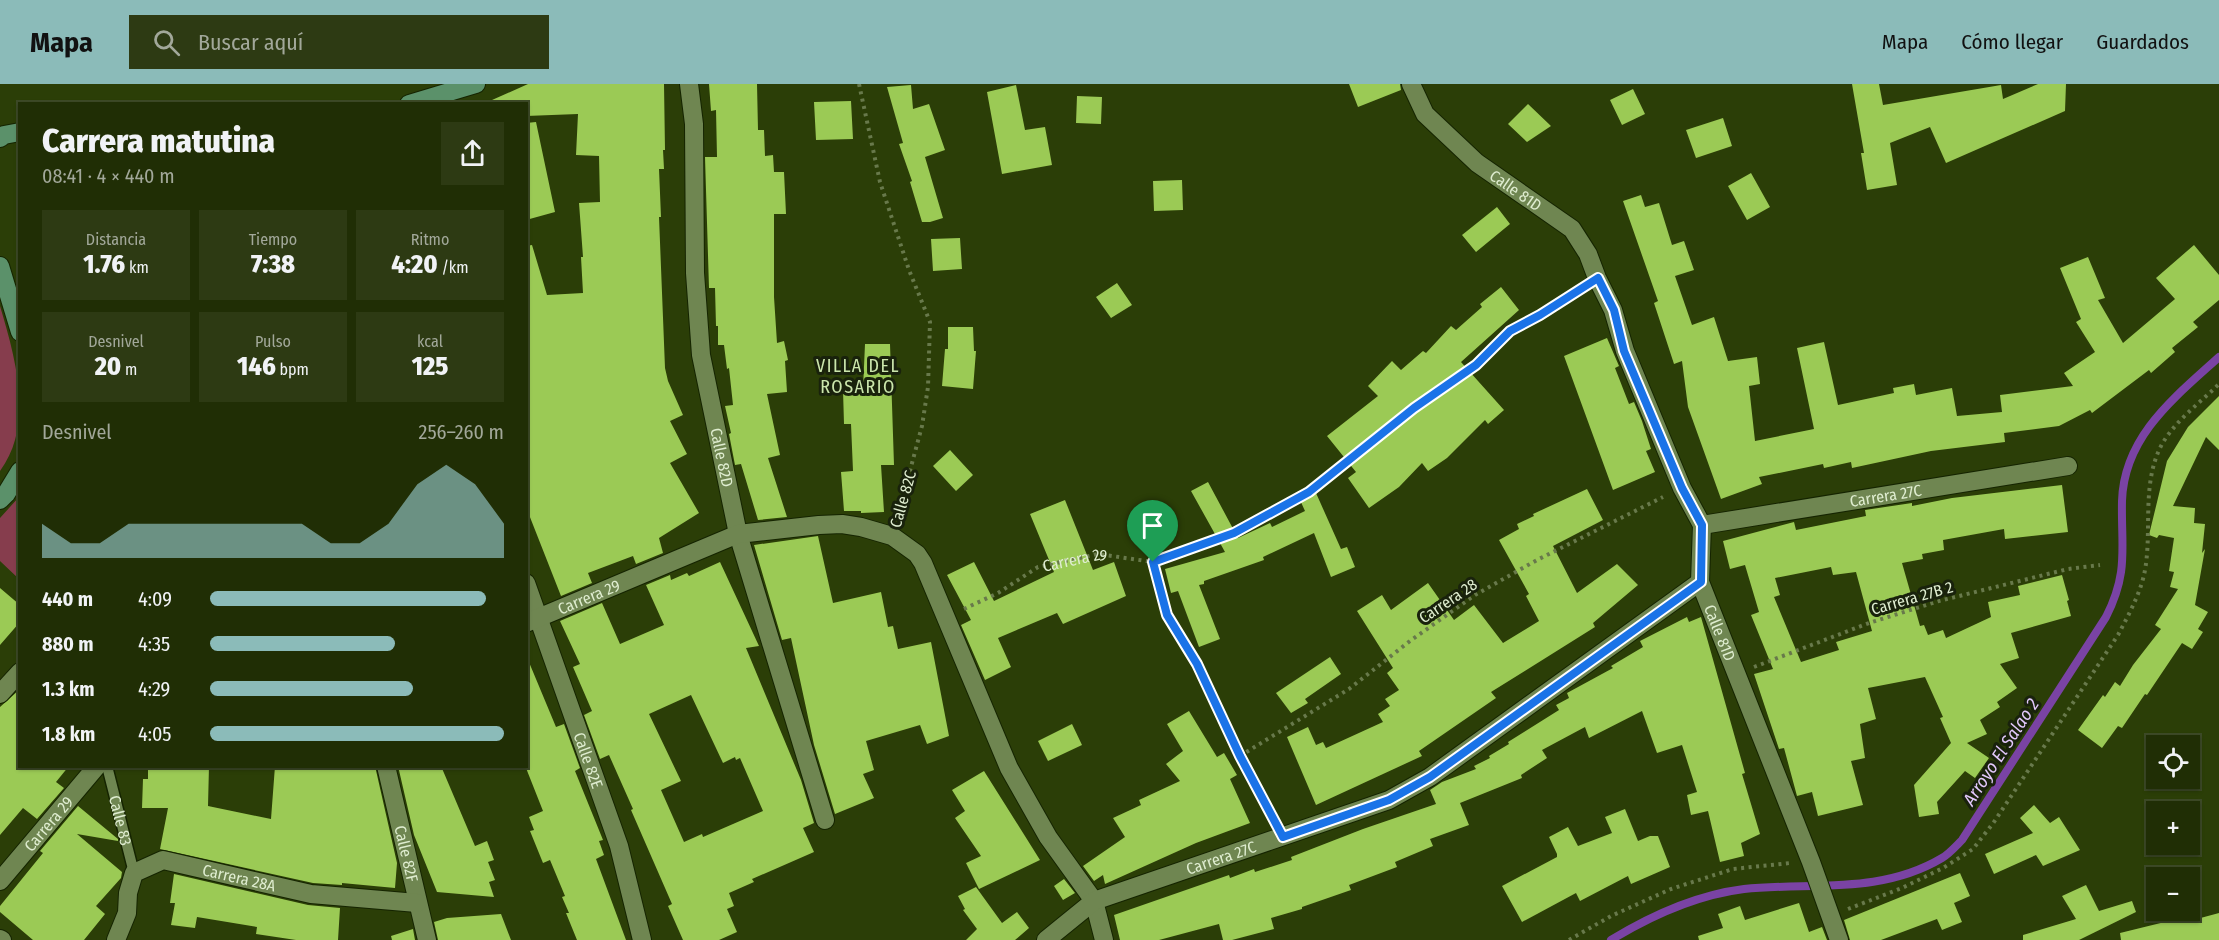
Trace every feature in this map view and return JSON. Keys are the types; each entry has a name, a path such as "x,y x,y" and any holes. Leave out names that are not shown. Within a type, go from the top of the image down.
{"street":[{"path":"416,102 476,84"},
{"name":"Calle 82D","path":"689,84 694,124 695,273 701,355 738,534 825,820"},
{"name":"Calle 81D","path":"1411,84 1425,114 1477,163 1572,229 1588,254 1614,310 1624,351 1682,488 1702,525 1701,582 1839,940"},
{"path":"0,266 18,325"},
{"name":"Carrera 27C","path":"1702,525 2068,466"},
{"path":"0,500 18,474"},
{"name":"Carrera 29","path":"532,621 738,534 842,524 892,536"},
{"name":"Calle 82C","path":"892,536 917,554 923,563 1009,768 1048,837 1094,901 1104,940"},
{"name":"Carrera 27C","path":"1046,940 1094,901 1389,800 1430,777 1701,582"},
{"name":"Calle 82E","path":"528,596 532,621 619,846 642,940"},
{"path":"0,694 18,674"},
{"name":"Carrera 29","path":"0,881 95,768"},
{"name":"Calle 82F","path":"386,768 427,940"},
{"name":"Carrera 28A","path":"134,873 163,860 310,894 417,903"},
{"path":"116,940 128,913 128,893 134,873"}],"lane":[{"name":"Calle 83","path":"108,768 134,873"}],"path":[{"name":"Calle 82C","path":"859,84 880,182 909,270 930,322 928,387 922,426 892,536"},
{"name":"Carrera 29","path":"945,618 998,593 1038,567 1098,554 1153,562 1234,533 1309,492 1414,408 1476,365 1510,331 1598,278"},
{"path":"1831,916 1902,888 1943,868 1973,849 1994,822 2118,635 2133,606 2144,576 2150,486 2154,462 2161,446 2184,416 2219,384"},
{"name":"Carrera 28","path":"1240,756 1349,689 1410,641 1475,595 1537,560 1682,488"},
{"path":"1153,562 1167,615 1197,664 1240,756 1283,837"},
{"name":"Carrera 27B 2","path":"1737,673 1869,623 1939,601 2068,569 2100,565"},
{"path":"1569,940 1611,916 1671,889 1733,869 1812,865"}],"shaded area":[{"path":"0,306 16,368 18,422 11,453 0,471"},
{"path":"18,498 18,578 0,561 0,518"}],"building":[{"path":"528,84 664,84 665,150 663,150 664,169 659,169 661,217 659,217 665,368 668,381 683,415 670,421 687,454 670,463 699,513 659,538 663,553 636,564 633,556 588,573 592,583 561,596 528,512 528,246 532,245 547,295 583,293 579,203 600,202 599,156 576,155 578,114 528,116 528,102 488,102"},
{"path":"709,84 757,84 758,130 764,130 765,156 773,155 774,172 784,172 786,214 774,214 774,297 777,343 784,341 788,360 785,361 787,392 767,394 780,455 768,458 787,517 758,520 741,464 735,465 729,434 731,433 725,406 733,405 729,368 727,369 724,345 718,345 715,288 709,288 705,157 717,157 716,110 711,111"},
{"path":"1349,84 1400,84 1401,90 1358,107"},
{"path":"1852,84 1879,84 1883,105 2001,85 2003,99 2038,84 2066,84 2065,111 1946,163 1930,127 1890,143 1897,185 1867,190 1861,153 1864,153"},
{"path":"911,85 913,109 929,104 945,150 925,157 943,218 930,222 922,222 910,182 912,181 899,144 903,143 887,87"},
{"path":"1016,85 1025,130 1045,127 1052,165 1002,174 987,92"},
{"path":"1633,89 1645,114 1622,125 1610,100"},
{"path":"1077,96 1102,97 1101,124 1076,123"},
{"path":"851,101 853,139 816,140 814,102"},
{"path":"1528,104 1551,126 1527,142 1508,124"},
{"path":"1723,118 1732,146 1696,158 1686,130"},
{"path":"536,122 555,212 528,219 528,123"},
{"path":"1751,173 1770,207 1747,220 1728,186"},
{"path":"1182,180 1183,210 1154,211 1153,181"},
{"path":"1641,195 1645,207 1659,203 1672,245 1684,241 1694,270 1675,276 1692,325 1714,317 1728,361 1757,357 1760,384 1749,386 1755,441 1814,429 1797,348 1824,342 1838,405 1894,393 1893,388 1914,384 1916,395 1952,388 1957,416 2002,412 2000,395 2073,386 2064,373 2095,352 2076,322 2081,319 2060,268 2088,257 2105,298 2098,300 2123,343 2175,299 2156,278 2194,245 2219,275 2219,300 2193,322 2198,327 2172,348 2175,352 2151,373 2149,370 2092,413 2090,410 2059,426 2004,433 2005,442 1931,451 1852,468 1851,462 1824,468 1823,464 1759,477 1762,484 1721,499 1688,407 1682,361 1674,364 1654,303 1658,301 1623,201"},
{"path":"1497,207 1510,224 1476,252 1462,235"},
{"path":"960,238 962,269 933,271 931,239"},
{"path":"1117,283 1132,305 1111,318 1096,297"},
{"path":"1501,287 1519,310 1461,362 1504,410 1488,424 1485,420 1447,458 1428,471 1422,463 1399,487 1369,508 1348,478 1356,472 1327,436 1378,396 1368,386 1392,361 1401,370 1423,351 1426,353 1451,326 1456,330 1482,307 1480,304"},
{"path":"948,327 973,327 974,351 976,351 973,389 942,386 945,349 948,349"},
{"path":"1607,338 1619,366 1615,368 1629,404 1634,402 1642,421 1651,449 1646,451 1655,472 1613,490 1564,356"},
{"path":"865,344 890,344 894,465 881,465 884,512 844,511 841,472 853,471 851,424 844,424 843,390 863,389"},
{"path":"2219,396 2219,450 2206,437 2173,506 2195,508 2194,523 2205,524 2202,553 2205,549 2195,605 2208,612 2198,629 2203,632 2192,649 2182,643 2122,728 2118,726 2102,748 2078,730 2115,682 2120,686 2161,629 2155,625 2178,589 2170,587 2174,572 2169,571 2174,538 2159,535 2157,538 2149,535 2167,461 2188,427"},
{"path":"950,450 973,475 956,491 933,466"},
{"path":"1208,482 1238,538 1270,523 1272,527 1305,511 1300,500 1316,493 1341,549 1347,547 1355,567 1331,577 1314,533 1263,557 1264,560 1204,581 1204,584 1199,585 1220,639 1199,647 1178,591 1171,593 1165,569 1225,552 1191,491"},
{"path":"2062,485 2068,532 2005,539 2004,529 1943,540 1944,550 1922,554 1923,559 1902,563 1920,626 1924,625 1928,635 1943,630 1946,638 1991,617 1988,602 2020,595 2018,586 2062,575 2071,616 2011,633 2019,658 2000,664 2017,688 1997,702 2000,707 1980,720 1987,734 1967,743 1989,758 1975,778 1965,771 1937,802 1939,814 1919,817 1914,785 1951,743 1940,718 1943,717 1925,677 1868,688 1876,719 1860,724 1865,758 1851,761 1863,805 1818,816 1812,792 1797,796 1784,748 1779,749 1754,674 1773,669 1751,615 1759,612 1745,565 1730,569 1723,541 1794,522 1796,530 1866,516 1865,510 1912,503 1912,506 1952,498","holes":["1831,567 1833,575 1856,572 1872,631 1836,642 1839,650 1801,662 1774,597 1780,595 1775,578"]},
{"path":"1587,489 1603,520 1553,546 1577,593 1617,564 1638,585 1593,623 1595,627 1491,692 1496,698 1419,751 1422,756 1316,805 1287,737 1308,727 1316,745 1323,742 1326,748 1383,722 1378,714 1390,706 1385,699 1399,690 1387,673 1393,668 1357,611 1382,595 1391,610 1428,583 1454,620 1474,605 1503,643 1539,621 1526,596 1529,594 1499,540 1519,529 1517,524 1534,516 1533,514"},
{"path":"1065,500 1093,570 1114,562 1126,596 1063,624 1057,613 998,638 1011,667 985,680 961,625 971,620 947,575 974,562 994,601 1054,572 1030,514"},
{"path":"818,536 833,603 881,592 888,627 893,626 898,649 931,642 949,736 927,744 920,725 866,741 874,770 863,774 874,798 835,814 814,745 791,638 782,640 754,545"},
{"path":"720,562 759,646 746,648 801,780 814,823 803,828 814,852 752,879 754,882 729,893 734,906 727,909 737,932 719,940 683,940 668,906 672,904 609,755 600,759 584,715 592,711 573,667 580,664 560,621 602,603 620,644 664,625 646,585 670,575 671,580 687,573 689,576","holes":["691,695 723,763 735,757 736,760 740,758 763,811 703,837 702,834 684,842 661,790 681,781 649,714"]},
{"path":"0,588 18,603 18,624 0,645"},
{"path":"1687,617 1689,622 1701,617 1760,834 1741,843 1744,856 1720,862 1708,811 1691,815 1687,795 1697,792 1682,745 1657,753 1642,711 1589,738 1585,727 1542,750 1547,758 1521,775 1522,778 1460,803 1469,825 1430,839 1433,846 1395,862 1397,867 1349,885 1351,890 1271,918 1274,929 1232,940 1223,940 1219,924 1159,940 1120,940 1114,915 1229,875 1230,878 1254,869 1255,872 1292,860 1291,857 1363,829 1436,804 1430,790 1442,782 1476,769 1474,766 1490,758 1489,756 1509,744 1508,742 1559,710 1556,705 1569,698 1567,693 1613,668 1611,666 1643,647 1640,641"},
{"path":"1330,657 1341,674 1305,699 1308,703 1291,713 1276,693"},
{"path":"528,660 556,727 564,724 580,768 575,771 603,840 599,841 604,855 596,859 626,940 577,940 566,913 569,913 562,897 565,896 550,860 543,863 530,831 534,830 529,817 543,811 526,768 528,768"},
{"path":"18,691 18,768 67,768 56,782 64,788 37,819 23,808 0,835 0,707"},
{"path":"1189,711 1217,757 1224,753 1237,775 1230,779 1250,823 1196,843 1105,884 1103,875 1094,881 1083,866 1125,837 1113,818 1141,805 1139,800 1180,781 1166,764 1183,751 1167,724"},
{"path":"1072,724 1082,745 1048,761 1038,741"},
{"path":"148,768 209,768 208,806 271,819 275,768 375,768 397,863 395,888 313,883 160,849 168,808 142,808 143,779 148,779"},
{"path":"398,768 442,768 475,846 487,841 494,860 488,862 495,880 489,882 494,897 437,892 414,835"},
{"path":"984,771 1040,860 979,889 966,863 981,856 955,818 965,811 952,790"},
{"path":"2034,805 2050,823 2059,817 2080,850 2043,866 2036,855 1994,874 1985,854 2033,833 2020,818"},
{"path":"78,806 118,839 118,841 77,834 122,872 121,878 96,906 105,914 84,940 33,940 0,912 0,906 43,853 40,851"},
{"path":"1625,809 1638,841 1650,836 1658,836 1670,867 1631,884 1628,876 1580,901 1576,893 1522,922 1502,886 1557,857 1549,837 1568,827 1578,846 1612,833 1605,817"},
{"path":"1960,873 1970,896 1954,903 1962,922 1942,930 1937,919 1881,940 1850,940 1844,920"},
{"path":"174,874 308,905 340,908 338,940 296,940 256,934 257,927 197,917 195,928 171,925 175,903 170,903"},
{"path":"1064,879 1075,893 1063,900 1054,886"},
{"path":"2086,885 2099,911 2132,901 2136,912 2079,940 2023,940 2023,935 2076,919 2062,896"},
{"path":"976,887 1002,923 1017,912 1029,928 1015,940 966,940 977,929 963,910 965,909 958,896"},
{"path":"1799,903 1809,932 1822,927 1827,940 1699,940 1698,936 1723,928 1718,914 1740,906 1745,920"},
{"path":"2219,913 2219,940 2121,940 2120,933 2169,921 2182,921 2182,923 2200,921 2200,918"},
{"path":"501,914 511,940 438,940 434,922 447,918"},
{"path":"413,929 415,940 392,940 391,936"}],"waterway":[{"name":"Arroyo El Salao 2","path":"1611,940 1658,914 1709,896 1744,889 1870,882 1918,870 1942,858 1952,850 1962,840 2106,617 2121,573 2122,501 2125,478 2142,437 2170,403 2219,357"}],"district":[{"name":"VILLA DEL ROSARIO","path":"858,376"}],"route":[{"path":"1598,278 1614,310 1624,351 1682,488 1702,525 1701,582 1430,777 1389,800 1283,837 1240,756 1197,664 1167,615 1153,562 1234,533 1309,492 1414,408 1476,365 1510,331 1598,278"}]}
